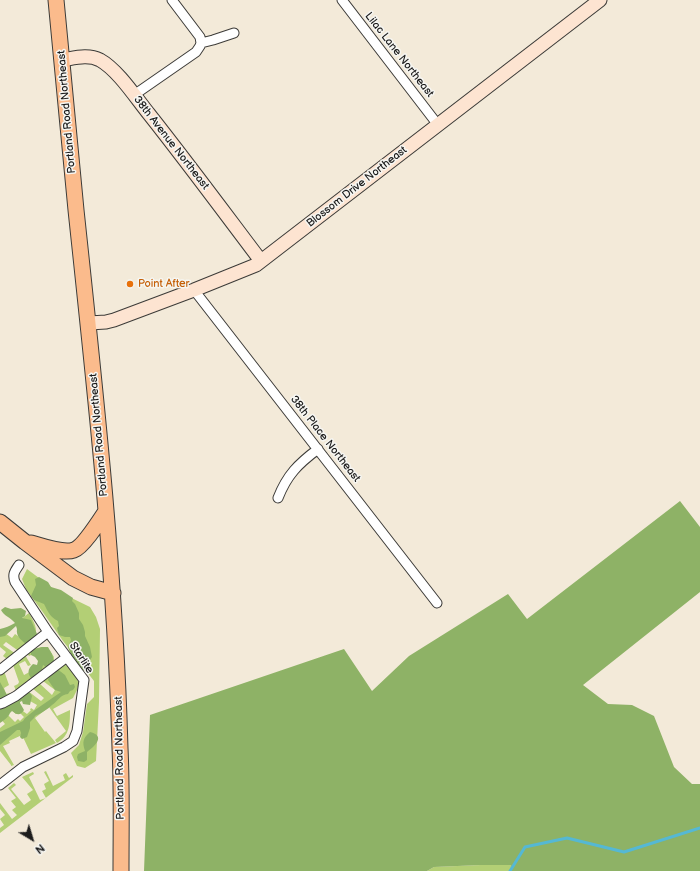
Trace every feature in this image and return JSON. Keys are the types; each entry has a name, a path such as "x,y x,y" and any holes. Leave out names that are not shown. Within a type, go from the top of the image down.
{"main road":[{"name":"Portland Road Northeast","path":"56,0 113,593 120,749 121,871"},
{"path":"25,542 66,551 74,550 82,544 106,511"},
{"path":"0,522 60,569 81,582 113,593"}],"street":[{"path":"134,95 196,52 200,46 200,36 172,0"},
{"name":"Lilac Lane Northeast","path":"342,0 438,125"},
{"name":"Blossom Drive Northeast","path":"88,323 114,320 194,290 261,261 600,0"},
{"path":"201,42 213,40 234,33"},
{"name":"38th Avenue Northeast","path":"62,60 82,56 91,57 99,60 118,75 185,160 261,261"},
{"name":"38th Place Northeast","path":"194,290 437,603"},
{"path":"278,498 283,486 296,467 318,449"},
{"name":"Starlite","path":"0,785 23,767 73,741 77,731 84,680 48,632 14,582 13,577 15,571 20,565"},
{"path":"0,670 48,632"},
{"path":"0,704 16,696 67,657"}],"green space":[{"path":"680,501 700,527 700,592 583,685 608,704 632,705 654,716 674,767 692,784 700,784 700,871 512,871 511,865 481,865 434,867 427,871 144,871 150,715 344,649 372,691 409,656 508,594 527,619"},
{"path":"27,569 55,590 90,607 96,617 100,629 99,702 96,761 85,768 77,766 71,753 79,745 83,732 87,704 94,697 94,681 26,589 22,579"},
{"path":"39,577 48,582 51,587 61,590 73,598 72,601 79,613 79,619 83,625 85,636 90,647 92,657 88,663 88,670 81,669 76,663 68,647 71,640 70,637 59,635 57,628 59,626 58,621 51,616 44,604 34,600 31,596 36,585 35,579"},
{"path":"5,607 11,609 21,608 26,611 25,616 22,618 31,620 37,634 36,640 26,644 18,636 16,626 5,636 0,637 0,629 15,623 2,612 1,610"},
{"path":"29,613 36,628 35,638 16,624 5,633 12,638 15,634 29,645 20,652 6,642 3,645 16,654 8,660 3,656 6,652 0,647 0,635"},
{"path":"42,647 50,651 54,657 53,663 48,669 17,693 14,686 19,682 13,665 25,655 31,665 28,666 25,661 19,664 24,675 35,669 36,671 41,668 35,653 29,656 27,653"},
{"path":"48,647 52,654 56,668 65,675 70,685 74,684 75,687 42,713 35,716 30,722 27,737 22,739 20,737 20,730 17,730 0,745 0,732 23,721 35,710 61,692 55,690 48,680 51,671 43,665 43,675 33,680 28,672 33,664 37,665 38,661 31,655 31,650"},
{"path":"65,664 75,675 79,683 73,698 53,709 57,716 70,710 69,724 65,737 57,743 55,740 66,731 49,707 35,718 45,732 46,731 56,743 31,754 22,735 9,741 10,743 3,746 14,765 11,766 0,751 0,728 5,724 0,718 4,711 15,722 18,719 20,721 24,717 19,712 16,714 8,707 13,704 27,714 31,708 34,710 37,705 30,701 19,699 28,691 41,701 44,698 32,688 39,683 52,695 55,690 43,681"},
{"path":"4,671 9,685 4,688 6,694 10,693 11,695 16,693 0,700 0,673"},
{"path":"0,682 7,695 7,698 23,693 30,693 32,696 30,705 23,704 22,701 20,702 24,710 20,714 12,711 7,718 0,723"},
{"path":"90,732 97,736 98,741 87,752 87,760 84,762 78,761 78,754 85,751 84,740"},
{"path":"46,771 53,786 65,780 63,775 66,773 69,778 73,775 73,777 46,798 42,791 46,789 44,784 49,781 44,772"},
{"path":"33,772 34,774 29,777 40,800 45,798 0,833 0,828 4,825 0,819 5,815 0,809 0,803 12,819 17,815 12,810 16,807 11,801 16,798 8,788 14,783 16,785 11,789 24,805 31,800 27,794 33,790 22,777"},
{"path":"511,865 512,871 427,871 434,867"}],"waterway":[{"path":"510,871 525,847 567,838 624,852 700,828"}],"place":[{"name":"Point After","path":"130,284"}]}
